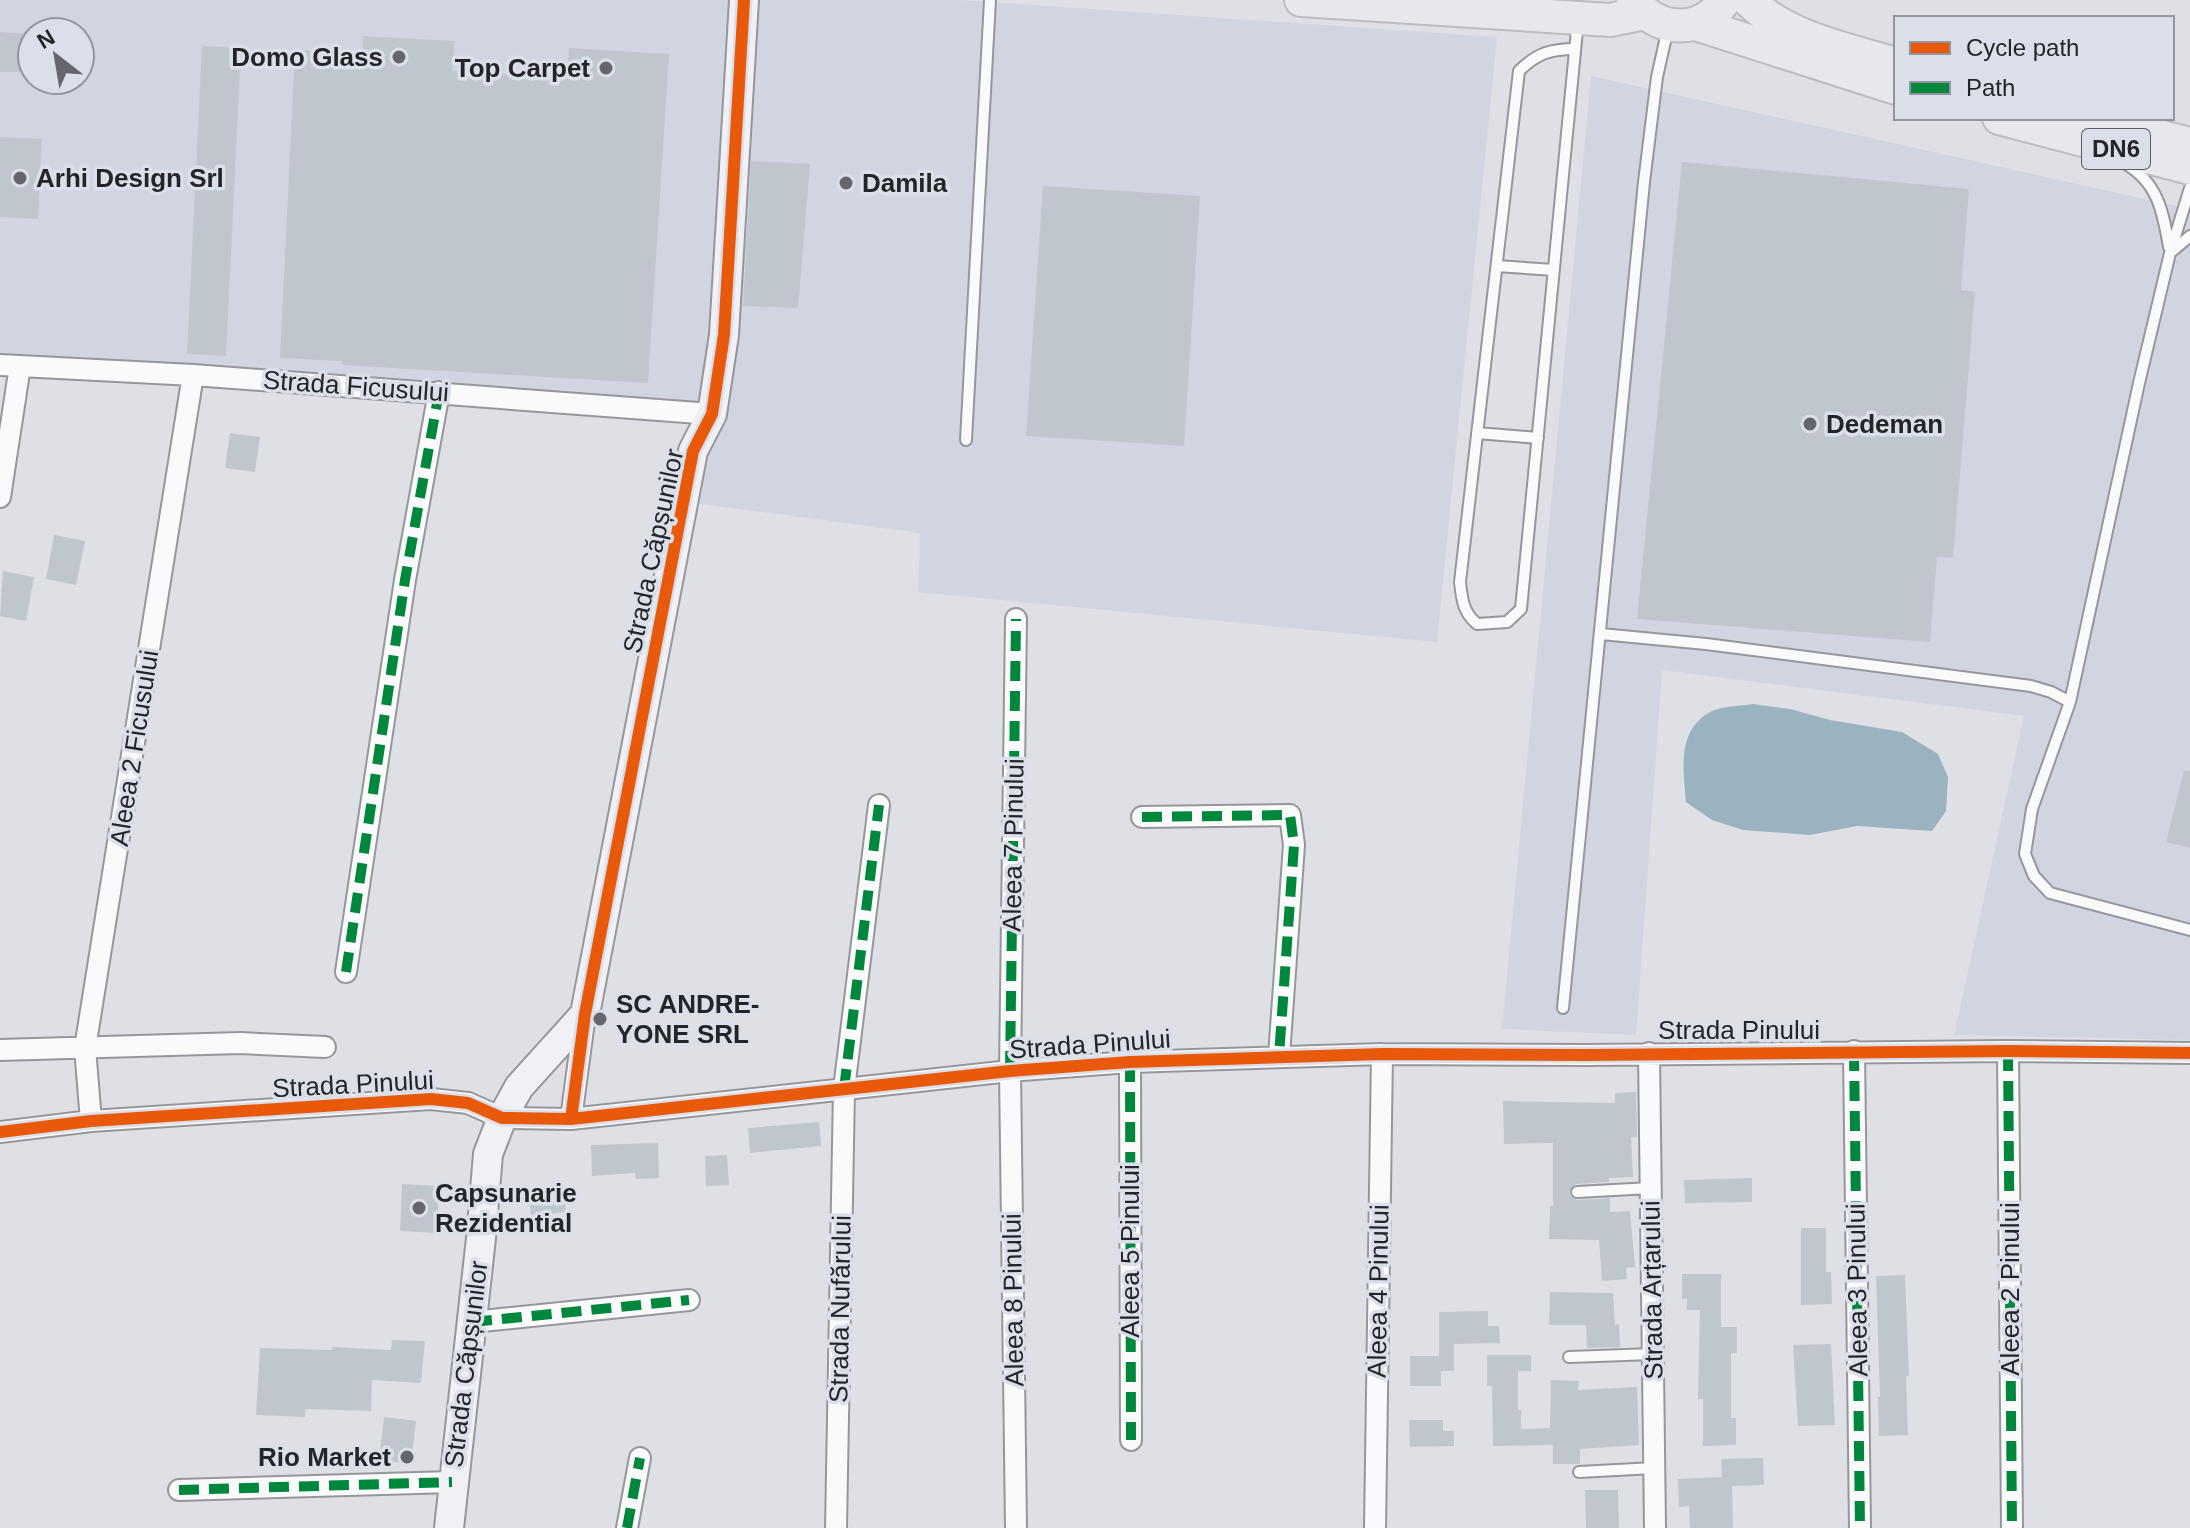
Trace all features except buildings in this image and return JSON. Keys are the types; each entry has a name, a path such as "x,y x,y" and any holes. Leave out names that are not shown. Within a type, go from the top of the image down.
{"main road":[{"path":"1301,0 1577,34 1610,20 1660,16 1709,18 1725,0"},
{"path":"1748,0 1771,19 1794,31 1894,63"},
{"path":"1660,16 1894,87"},
{"name":"DN6","path":"2006,120 2190,168"},
{"name":"DN6","path":"2094,120 2190,144"}],"street":[{"name":"Strada Căpșunilor","path":"449,1528 488,1154 502,1118 519,1087 585,1014 693,451 712,414 724,335 744,0"},
{"name":"Strada Ficusului","path":"10,366 193,375 712,414"},
{"path":"0,497 10,366"},
{"name":"Aleea 2 Ficusului","path":"91,1121 85,1048 193,375"},
{"path":"346,972 405,580 439,392"},
{"name":"Aleea 7 Pinului","path":"1010,1071 1016,619"},
{"name":"Strada Nufărului","path":"836,1528 844,1089 879,805"},
{"path":"1142,817 1290,815 1294,845 1279,1056"},
{"path":"571,1119 585,1014"},
{"path":"0,1050 240,1043 325,1047"},
{"name":"Strada Pinului","path":"0,1132 91,1121 431,1099 468,1103 502,1118 571,1119 1010,1071 1279,1056 1854,1051 2190,1053"},
{"name":"Aleea 3 Pinului","path":"1854,1051 1860,1528"},
{"name":"Aleea 2 Pinului","path":"2008,1051 2012,1528"},
{"name":"Strada Arțarului","path":"1649,1053 1655,1528"},
{"name":"Aleea 4 Pinului","path":"1375,1528 1382,1054"},
{"name":"Aleea 5 Pinului","path":"1130,1062 1131,1440"},
{"name":"Aleea 8 Pinului","path":"1010,1071 1016,1528"},
{"path":"472,1322 689,1300"},
{"path":"627,1528 640,1458"},
{"path":"179,1490 452,1482"}],"lane":[{"path":"966,440 990,0"},
{"path":"1563,1008 1657,77 1660,16"},
{"path":"1577,34 1521,609 1507,622 1477,624 1467,616 1460,582 1519,71 1577,34"},
{"path":"2042,130 2128,165 2140,174 2162,207 2170,253"},
{"path":"2190,188 2170,253 2070,702 2032,809 2025,854 2034,876 2050,893 2190,930"},
{"path":"2170,253 2190,236"},
{"path":"1497,266 1554,270"},
{"path":"1477,433 1538,438"},
{"path":"1601,634 1706,644 2031,686 2070,702"},
{"path":"1577,1192 1651,1188"},
{"path":"1569,1357 1653,1354"},
{"path":"1579,1472 1654,1468"}],"shaded area":[{"path":"0,0 961,0 1497,37 1437,642 918,592 920,533 693,503 707,402 0,356"},
{"path":"1591,76 2190,209 2190,1040 1954,1035 2024,716 1662,670 1636,1035 1502,1029"}],"water":[{"path":"1753,704 1902,732 1938,754 1948,777 1946,811 1932,831 1857,826 1810,835 1743,830 1712,820 1686,802 1684,752 1687,740 1699,720 1710,712"}],"marked path":[{"path":"346,972 405,580 439,392"},
{"path":"1010,1071 1016,619"},
{"path":"844,1089 879,805"},
{"path":"1142,817 1290,815 1294,845 1279,1056"},
{"path":"1854,1051 1860,1528"},
{"path":"2008,1051 2012,1528"},
{"path":"1130,1062 1131,1440"},
{"path":"472,1322 689,1300"},
{"path":"627,1528 640,1458"},
{"path":"179,1490 452,1482"}],"cycle path":[{"path":"571,1119 585,1014 693,451 712,414 724,335 744,0"},
{"path":"0,1132 91,1121 431,1099 468,1103 502,1118 571,1119 1010,1071 1130,1062 1382,1054 2190,1053"}],"place":[{"name":"Domo Glass","path":"399,57"},
{"name":"Top Carpet","path":"606,68"},
{"name":"Arhi Design Srl","path":"20,178"},
{"name":"Damila","path":"846,183"},
{"name":"Dedeman","path":"1810,424"},
{"name":"SC ANDRE- YONE SRL","path":"600,1019"},
{"name":"Capsunarie Rezidential","path":"419,1208"},
{"name":"Rio Market","path":"407,1457"}]}
